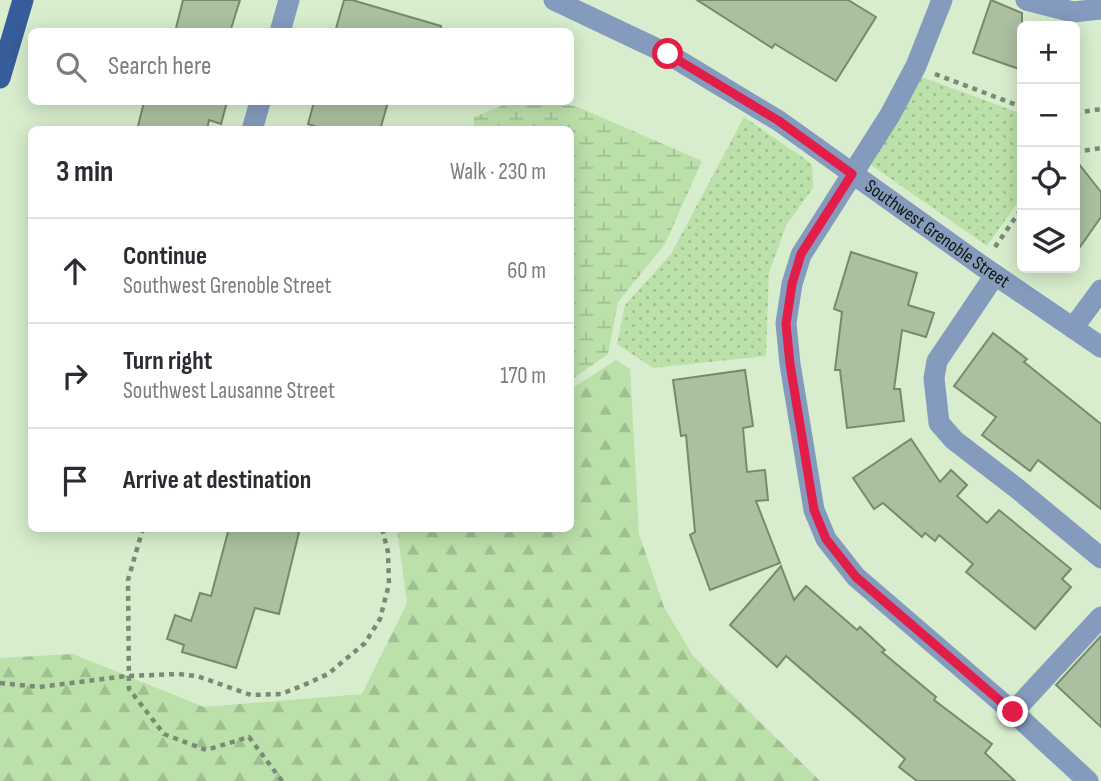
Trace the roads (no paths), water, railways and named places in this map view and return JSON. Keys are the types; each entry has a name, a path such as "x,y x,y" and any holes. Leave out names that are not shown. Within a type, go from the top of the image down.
{"main road":[{"path":"0,78 23,0"}],"street":[{"path":"281,28 289,0"},
{"name":"Southwest Grenoble Street","path":"554,0 588,7 779,121 1101,347"},
{"path":"942,0 916,66 890,115 801,254 792,284 786,324 814,510 826,539 856,577 1013,712 1088,781"},
{"path":"1026,0 1073,12 1101,9"},
{"path":"253,126 259,105"},
{"path":"988,270 937,361 934,378 939,423 954,440 1101,558"},
{"path":"1073,328 1101,290"},
{"path":"1013,712 1101,617"}]}
